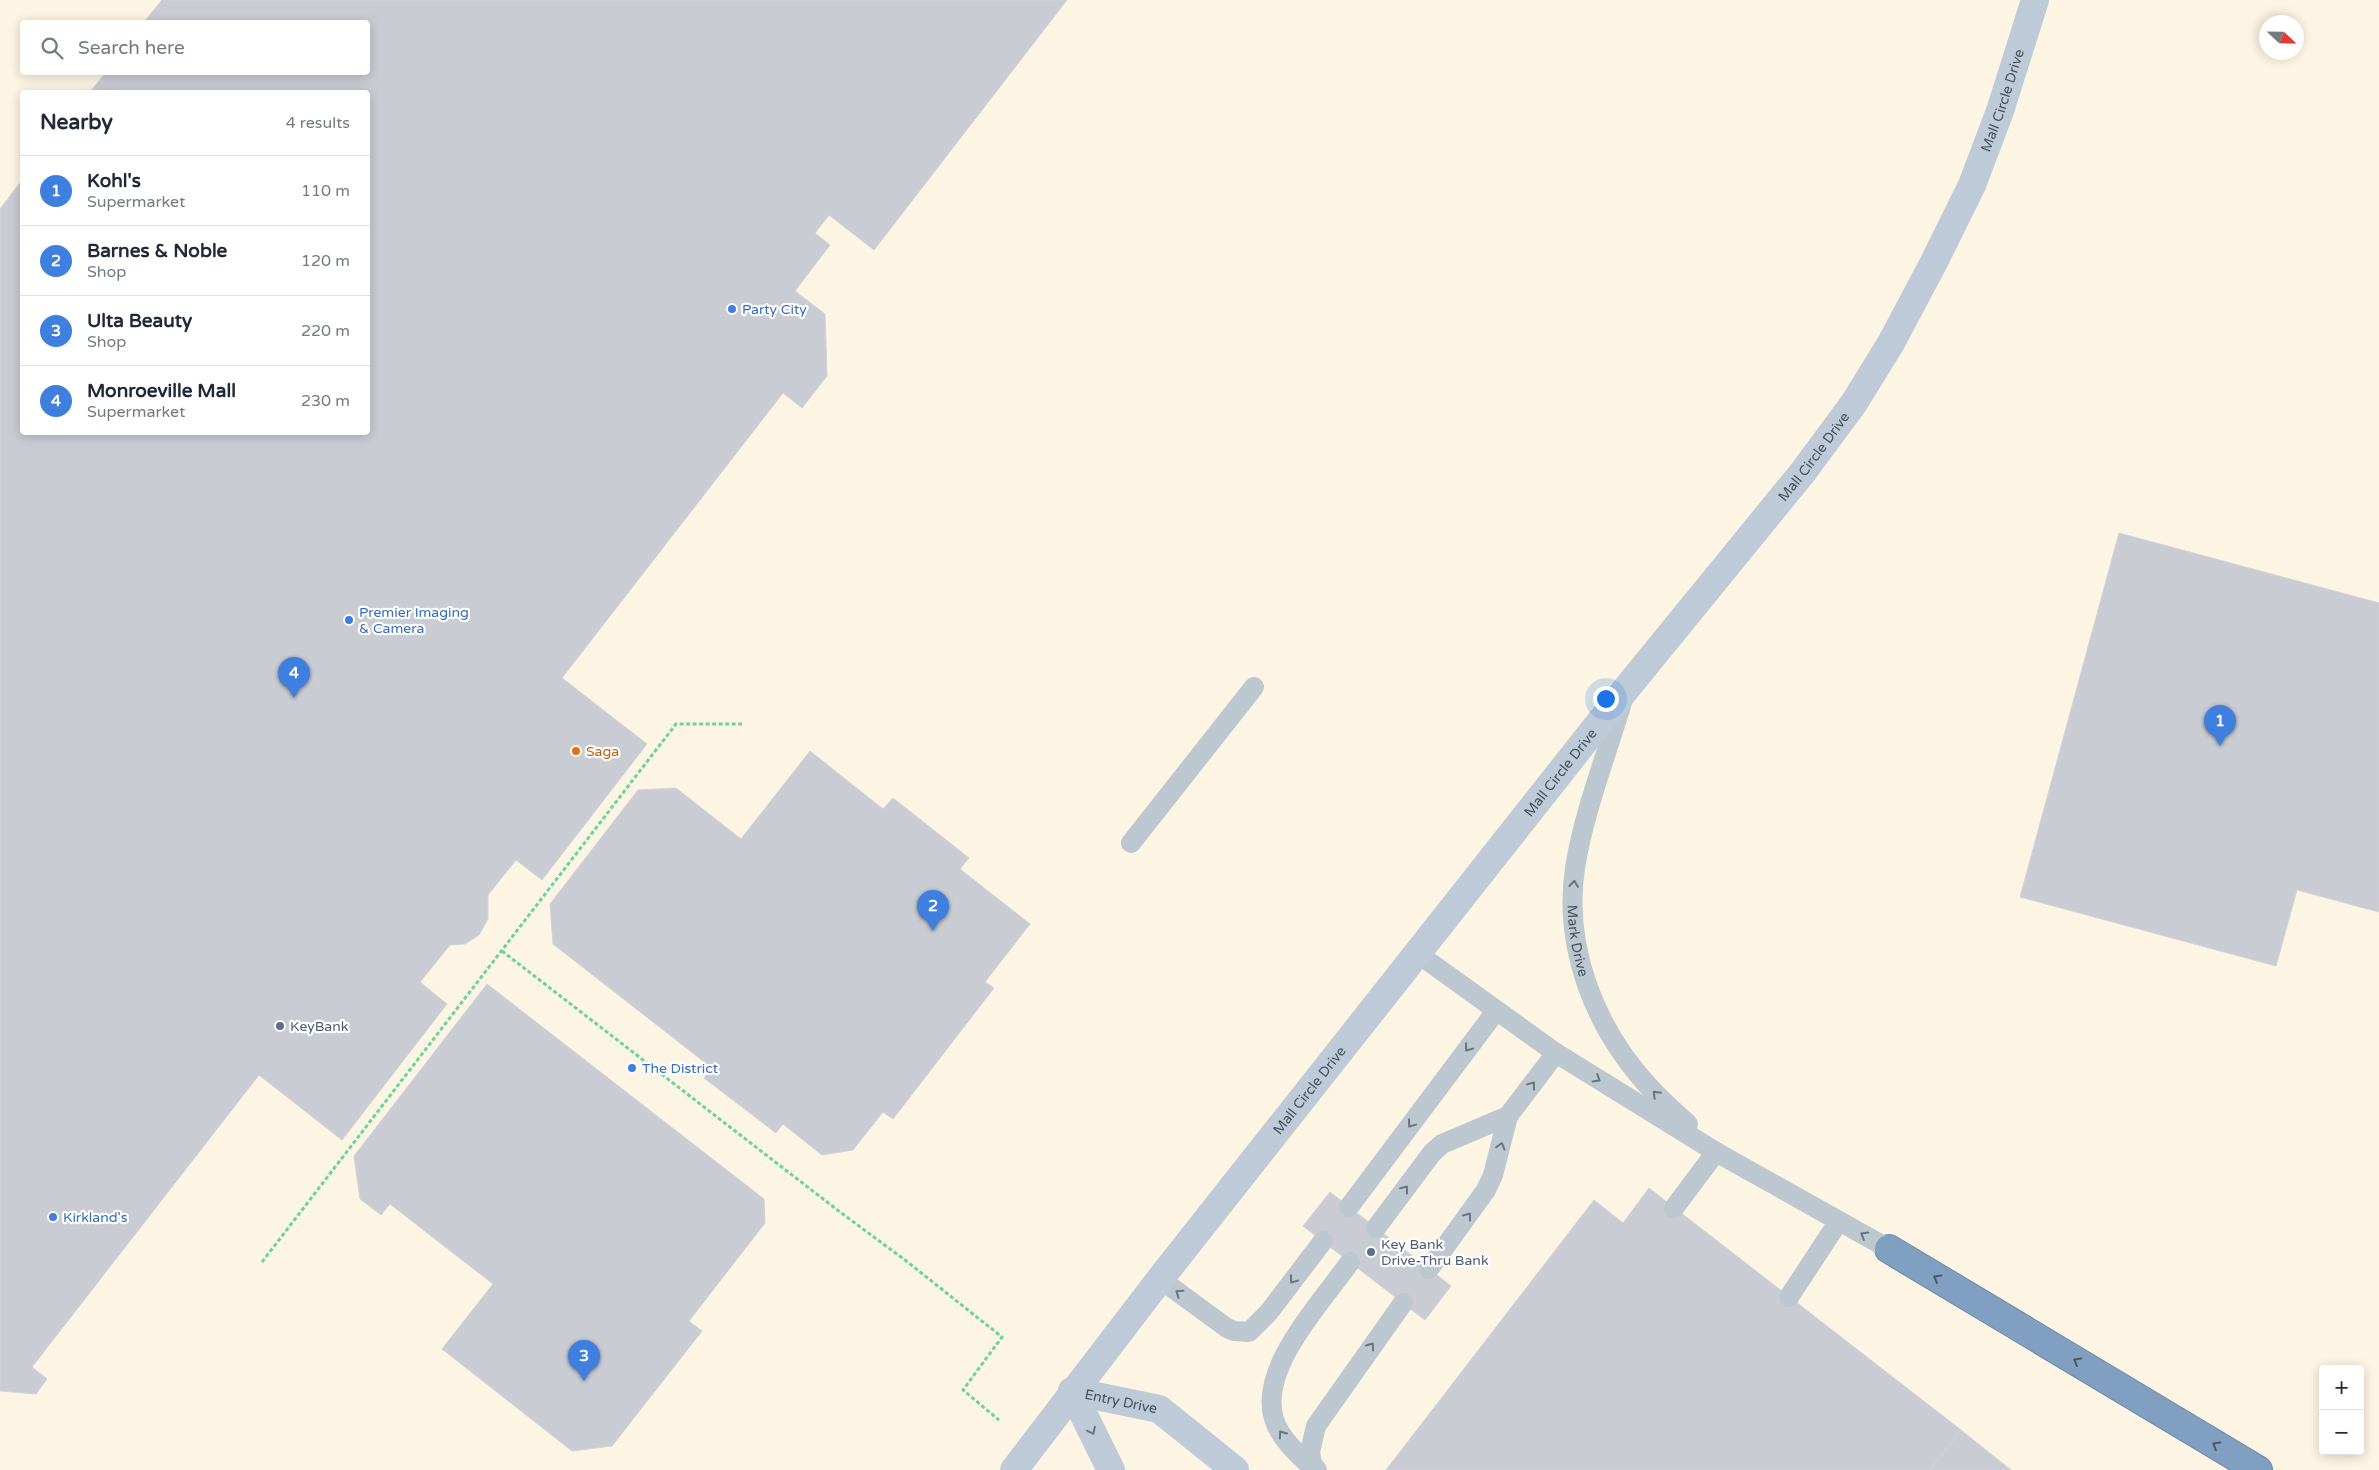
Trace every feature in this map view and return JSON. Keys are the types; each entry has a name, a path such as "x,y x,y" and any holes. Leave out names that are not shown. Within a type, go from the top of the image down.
{"highway":[{"path":"1889,1249 2258,1470"}],"street":[{"name":"Mall Circle Drive","path":"1014,1470 1160,1279 1626,689 1803,472 1854,403 1891,343 1972,185 2000,111 2035,0"},
{"name":"Entry Drive","path":"1072,1392 1111,1470"},
{"name":"Entry Drive","path":"1072,1392 1159,1409 1235,1470"}],"lane":[{"path":"1131,843 1254,687"},
{"name":"Mark Drive","path":"1626,689 1581,838 1575,868 1572,895 1573,924 1578,953 1598,1014 1613,1040 1652,1090 1716,1152"},
{"name":"Mark Drive","path":"1417,954 1556,1053 1716,1152 1889,1249"},
{"path":"1349,1207 1496,1011"},
{"path":"1429,1269 1486,1190 1493,1175 1508,1116 1556,1053"},
{"path":"1376,1228 1432,1153 1442,1144 1508,1116"},
{"path":"1674,1208 1716,1152"},
{"path":"1789,1297 1839,1220"},
{"path":"1160,1279 1227,1328 1234,1331 1249,1332 1269,1312 1323,1241"},
{"path":"1316,1470 1295,1451 1274,1421 1271,1394 1277,1371 1287,1350 1350,1262"},
{"path":"1316,1470 1312,1464 1310,1452 1312,1436 1316,1426 1403,1303"}],"path":[{"path":"262,1262 676,724 742,724"},
{"path":"502,950 840,1212 905,1260 1002,1337 963,1390 999,1420"}],"shaded area":[{"path":"0,0 2379,0 2379,1470 0,1470"}],"building":[{"path":"162,0 1067,0 874,250 829,215 815,233 830,245 795,291 825,314 827,376 802,408 783,393 562,678 647,744 542,880 516,860 488,895 488,919 479,935 465,944 450,945 420,982 447,1004 342,1140 259,1075 32,1367 47,1379 36,1394 0,1391 0,209 20,183 20,435 370,435 370,90 92,90 104,75 370,75 370,20 146,20"},
{"path":"2119,533 2379,603 2379,912 2297,890 2276,966 2020,897"},
{"path":"810,751 883,809 893,798 969,858 960,869 1030,924 985,982 994,988 893,1119 883,1112 853,1150 822,1155 783,1124 776,1133 704,1078 712,1068 553,944 550,904 638,790 676,788 741,839"},
{"path":"487,984 764,1199 765,1223 689,1321 702,1331 612,1446 572,1451 442,1349 493,1284 390,1204 381,1215 360,1199 354,1156"},
{"path":"1649,1188 1961,1430 1930,1470 1386,1470 1594,1200 1623,1223"},
{"name":"Key Bank Drive-Thru Bank","path":"1330,1192 1451,1286 1425,1320 1303,1226"},
{"path":"1961,1430 2011,1470 1930,1470"}],"place":[{"name":"Party City","path":"732,309"},
{"name":"Premier Imaging & Camera","path":"349,620"},
{"name":"Monroeville Mall","path":"294,698"},
{"name":"Kohl's","path":"2220,746"},
{"name":"Saga","path":"576,751"},
{"name":"Barnes & Noble","path":"933,931"},
{"name":"KeyBank","path":"280,1026"},
{"name":"The District","path":"632,1068"},
{"name":"Kirkland's","path":"53,1217"},
{"name":"Key Bank Drive-Thru Bank","path":"1371,1252"},
{"name":"Ulta Beauty","path":"584,1381"}]}
